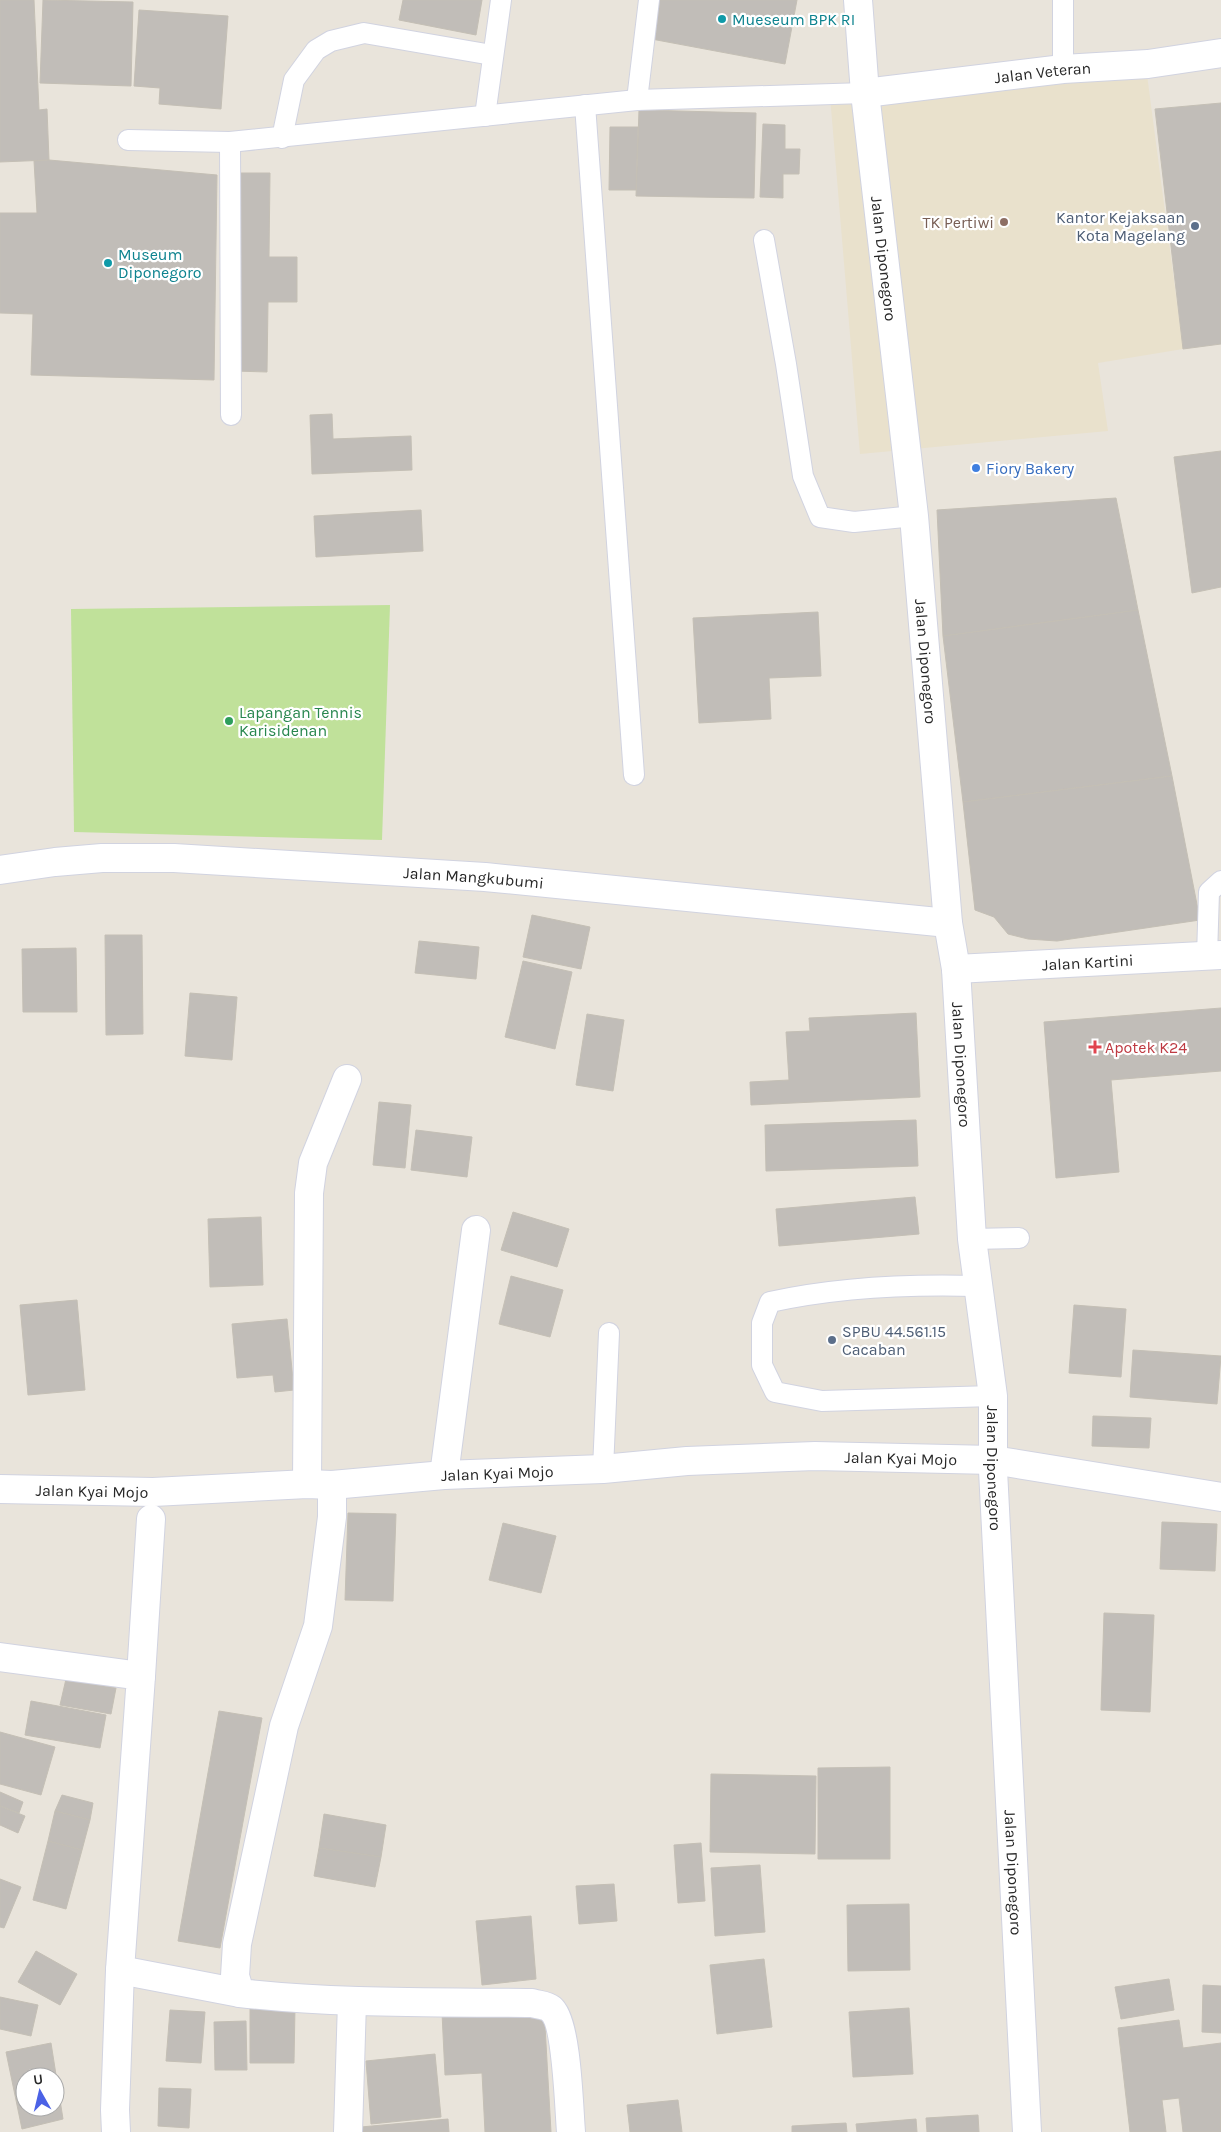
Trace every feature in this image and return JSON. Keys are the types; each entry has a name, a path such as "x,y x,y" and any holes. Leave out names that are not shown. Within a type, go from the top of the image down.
{"street":[{"name":"Jalan Diponegoro","path":"858,0 865,93 914,516 948,923 956,969 972,1239 993,1396 993,1460 1027,2132"},
{"name":"Jalan Veteran","path":"865,93 1063,69 1148,64 1221,53"},
{"name":"Jalan Mangkubumi","path":"0,870 55,862 102,858 174,858 485,877 948,923"},
{"name":"Jalan Kartini","path":"956,969 1214,955"},
{"path":"240,1993 235,1976 239,1934 284,1726 318,1626 332,1517 319,1484 309,1193 313,1163 348,1079"},
{"path":"444,1475 476,1230"},
{"name":"Jalan Kyai Mojo","path":"0,1489 152,1492 319,1484 444,1475 604,1469 687,1461 815,1456 993,1460 1221,1497"},
{"path":"116,2132 115,2110 120,1970 151,1519"},
{"path":"0,1657 141,1676"},
{"path":"120,1970 240,1993 292,1999 352,2002 532,2003 550,2008 556,2015 561,2028 571,2132"},
{"path":"348,2132 352,2002"}],"lane":[{"path":"485,116 501,0"},
{"path":"637,100 649,0"},
{"path":"1063,69 1064,0"},
{"path":"282,138 294,80 316,50 331,41 364,33 492,55"},
{"path":"128,140 230,142 637,100 865,93"},
{"path":"585,105 634,775"},
{"path":"230,142 232,415"},
{"path":"764,240 803,476 820,517 854,522 914,516"},
{"path":"1214,955 1209,892 1221,881"},
{"path":"972,1239 1019,1238"},
{"path":"978,1286 900,1286 808,1294 770,1302 762,1323 762,1365 775,1392 822,1401 993,1396"},
{"path":"604,1469 609,1333"}],"shaded area":[{"name":"TK Pertiwi","path":"1146,67 1183,349 1098,363 1108,431 860,454 830,96"}],"green space":[{"name":"Lapangan Tennis Karisidenan","path":"390,605 382,840 74,832 71,609"}],"building":[{"path":"0,0 34,0 39,110 47,109 49,160 0,162"},
{"path":"43,0 133,2 131,86 40,83"},
{"path":"403,0 482,0 476,35 399,20"},
{"name":"Mueseum BPK RI","path":"654,0 797,0 785,64 646,38"},
{"path":"139,10 228,16 221,109 159,104 160,88 134,86"},
{"name":"Kantor Kejaksaan Kota Magelang","path":"1221,103 1221,344 1183,349 1155,109"},
{"path":"639,110 756,113 754,198 636,196"},
{"path":"763,124 785,125 785,149 800,149 799,174 783,174 783,198 760,197"},
{"path":"610,127 638,127 636,190 609,190"},
{"name":"Museum Diponegoro","path":"49,160 217,175 214,380 31,375 33,314 0,313 0,213 37,213 34,161"},
{"path":"235,173 270,173 269,257 297,257 297,302 268,302 267,372 235,371"},
{"path":"332,414 333,439 411,436 412,470 312,474 310,415"},
{"path":"1221,451 1221,587 1192,593 1174,457"},
{"path":"1116,498 1138,610 943,636 937,510"},
{"path":"421,510 423,551 316,557 314,516"},
{"path":"1138,610 1172,776 963,802 943,636"},
{"path":"818,612 821,676 769,678 771,719 699,723 693,618"},
{"path":"1172,776 1200,920 1057,941 1028,939 1008,934 994,917 975,910 963,802"},
{"path":"532,915 590,927 581,969 523,957"},
{"path":"105,935 142,935 143,1034 106,1035"},
{"path":"419,941 479,947 476,979 415,973"},
{"path":"76,948 77,1012 23,1012 22,949"},
{"path":"523,961 572,972 555,1049 505,1037"},
{"path":"190,993 237,997 232,1060 185,1056"},
{"path":"1221,1008 1221,1071 1111,1080 1119,1172 1056,1178 1044,1022"},
{"path":"916,1013 920,1097 751,1105 750,1082 789,1080 786,1032 810,1031 809,1018"},
{"path":"587,1014 624,1020 613,1091 576,1085"},
{"path":"379,1102 411,1105 405,1168 373,1165"},
{"path":"916,1120 918,1166 766,1171 765,1125"},
{"path":"416,1130 472,1137 467,1177 411,1170"},
{"path":"915,1197 919,1234 779,1246 776,1209"},
{"path":"513,1212 569,1229 557,1267 501,1250"},
{"path":"261,1217 263,1285 210,1287 208,1219"},
{"path":"511,1276 563,1290 550,1337 499,1324"},
{"path":"77,1300 85,1390 28,1395 20,1305"},
{"path":"1074,1305 1126,1309 1121,1377 1069,1373"},
{"path":"287,1319 294,1390 275,1392 273,1375 237,1378 232,1324"},
{"path":"1133,1350 1221,1356 1217,1404 1130,1397"},
{"path":"1093,1416 1151,1418 1149,1448 1092,1446"},
{"path":"348,1513 396,1514 393,1601 345,1600"},
{"path":"1162,1522 1217,1524 1215,1571 1160,1569"},
{"path":"503,1523 556,1536 541,1593 489,1580"},
{"path":"1104,1613 1154,1615 1150,1712 1101,1710"},
{"path":"66,1679 116,1688 111,1714 60,1705"},
{"path":"31,1701 106,1715 100,1748 25,1735"},
{"path":"219,1711 262,1718 220,1948 178,1941"},
{"path":"0,1732 55,1747 41,1795 0,1784"},
{"path":"890,1767 890,1859 818,1859 818,1768"},
{"path":"711,1774 816,1776 815,1854 710,1852"},
{"path":"0,1792 23,1802 19,1813 0,1806"},
{"path":"62,1795 93,1803 90,1820 55,1811"},
{"path":"0,1806 25,1816 18,1833 0,1825"},
{"path":"55,1811 90,1820 82,1850 48,1841"},
{"path":"324,1814 386,1825 381,1857 319,1848"},
{"path":"48,1841 82,1850 66,1909 33,1900"},
{"path":"701,1843 705,1901 678,1903 674,1845"},
{"path":"319,1848 381,1857 375,1887 314,1876"},
{"path":"760,1865 765,1932 715,1936 711,1868"},
{"path":"0,1879 21,1887 4,1928 0,1927"},
{"path":"614,1884 617,1921 579,1924 576,1886"},
{"path":"909,1904 910,1970 848,1971 847,1905"},
{"path":"531,1916 536,1979 482,1985 476,1921"},
{"path":"36,1951 77,1974 60,2005 18,1982"},
{"path":"764,1959 772,2027 717,2034 710,1965"},
{"path":"1169,1979 1174,2010 1121,2019 1115,1987"},
{"path":"1203,1985 1221,1986 1221,2033 1202,2032"},
{"path":"0,1997 38,2005 31,2036 0,2029"},
{"path":"250,2006 295,2007 294,2063 250,2063"},
{"path":"544,2008 551,2132 485,2132 482,2073 445,2075 442,2013"},
{"path":"909,2008 913,2074 853,2077 849,2012"},
{"path":"170,2010 205,2012 201,2063 166,2061"},
{"path":"1179,2020 1183,2048 1221,2043 1221,2132 1183,2132 1179,2098 1162,2100 1166,2132 1130,2132 1118,2028"},
{"path":"246,2021 247,2070 215,2070 214,2022"},
{"path":"51,2043 55,2067 15,2067 15,2095 6,2052"},
{"path":"435,2054 441,2117 371,2124 366,2061"},
{"path":"159,2088 191,2089 189,2128 158,2126"},
{"path":"678,2100 682,2132 630,2132 627,2105"},
{"path":"978,2115 979,2132 927,2132 926,2118"},
{"path":"20,2117 63,2117 63,2119 22,2129"},
{"path":"448,2119 449,2132 362,2132 361,2127"},
{"path":"916,2119 917,2132 857,2132 856,2124"},
{"path":"846,2123 847,2132 792,2132 792,2126"}],"place":[{"name":"Mueseum BPK RI","path":"722,19"},
{"name":"TK Pertiwi","path":"1004,222"},
{"name":"Kantor Kejaksaan Kota Magelang","path":"1195,226"},
{"name":"Museum Diponegoro","path":"108,263"},
{"name":"Fiory Bakery","path":"976,468"},
{"name":"Lapangan Tennis Karisidenan","path":"229,721"},
{"name":"Apotek K24","path":"1095,1047"},
{"name":"SPBU 44.561.15 Cacaban","path":"832,1340"}]}
